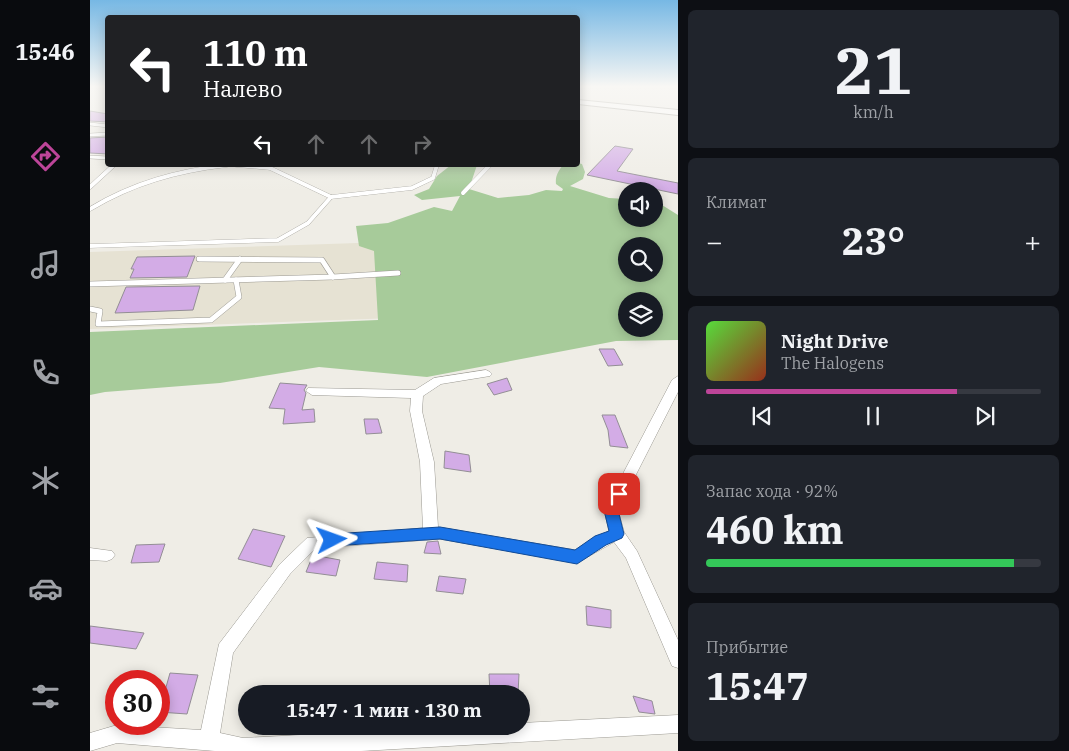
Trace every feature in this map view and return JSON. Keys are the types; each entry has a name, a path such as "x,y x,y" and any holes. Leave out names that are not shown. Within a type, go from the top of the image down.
{"street":[{"path":"312,391 417,394 438,381 486,374"},
{"path":"678,380 611,510 617,534 632,555 678,660"},
{"path":"417,394 416,411 427,462 431,534"},
{"path":"209,740 225,650 285,569 312,542 440,533 577,557 600,540 617,534"},
{"path":"90,554 107,555"},
{"path":"90,742 117,734 209,740 243,748 678,724"}],"lane":[{"path":"90,124 105,126"},
{"path":"90,135 105,134"},
{"path":"90,157 105,158"},
{"path":"90,186 112,167"},
{"path":"90,209 112,194 150,179 206,167"},
{"path":"259,167 270,168 331,197 412,188 433,178 436,167"},
{"path":"463,193 488,167"},
{"path":"90,246 278,240 308,223 331,197"},
{"path":"198,259 322,260 333,277"},
{"path":"225,280 240,259"},
{"path":"90,284 333,277 398,273"},
{"path":"90,309 100,311 98,324 211,320 239,297 236,280"}],"shaded area":[{"path":"387,242 395,318 90,329 90,252"}],"green space":[{"path":"580,164 582,164 585,172 583,179 570,186 609,198 618,199 618,227 663,227 663,206 678,215 678,340 616,341 427,377 319,367 220,383 105,392 90,395 90,332 378,320 374,251 359,246 356,226 388,223 434,207 452,211 460,196 422,200 414,195 429,189 437,176 448,167 476,167 469,189 498,198 529,195 546,190 562,191 563,189 556,184 556,176 562,167 580,167"}],"building":[{"path":"105,137 105,154 90,153 90,138"},
{"path":"615,146 633,149 617,171 678,183 678,194 663,191 663,182 621,182 587,175"},
{"path":"195,256 187,277 130,278 134,269 131,269 137,257"},
{"path":"200,286 193,310 115,313 126,287"},
{"path":"599,349 614,349 623,365 608,366"},
{"path":"507,378 512,390 494,395 487,384"},
{"path":"280,383 307,385 304,390 306,393 302,410 314,409 315,422 283,424 285,409 269,408"},
{"path":"602,415 615,415 628,448 610,446 608,430"},
{"path":"364,419 378,419 382,433 366,434"},
{"path":"445,451 469,455 471,472 444,468"},
{"path":"253,529 285,536 271,567 238,559"},
{"path":"438,541 441,554 424,553 427,542"},
{"path":"165,544 159,562 131,563 136,545"},
{"path":"313,555 340,560 336,576 306,572"},
{"path":"377,562 408,565 407,582 374,579"},
{"path":"439,576 466,579 463,594 436,591"},
{"path":"586,606 611,610 611,628 587,625"},
{"path":"90,626 144,633 136,649 90,643"},
{"path":"170,673 198,675 187,714 170,713"},
{"path":"489,674 519,674 518,685 490,685"},
{"path":"633,696 652,701 655,714 639,712"}],"route":[{"path":"332,540 440,533 577,557 600,540 617,534 611,510 619,494"}]}
